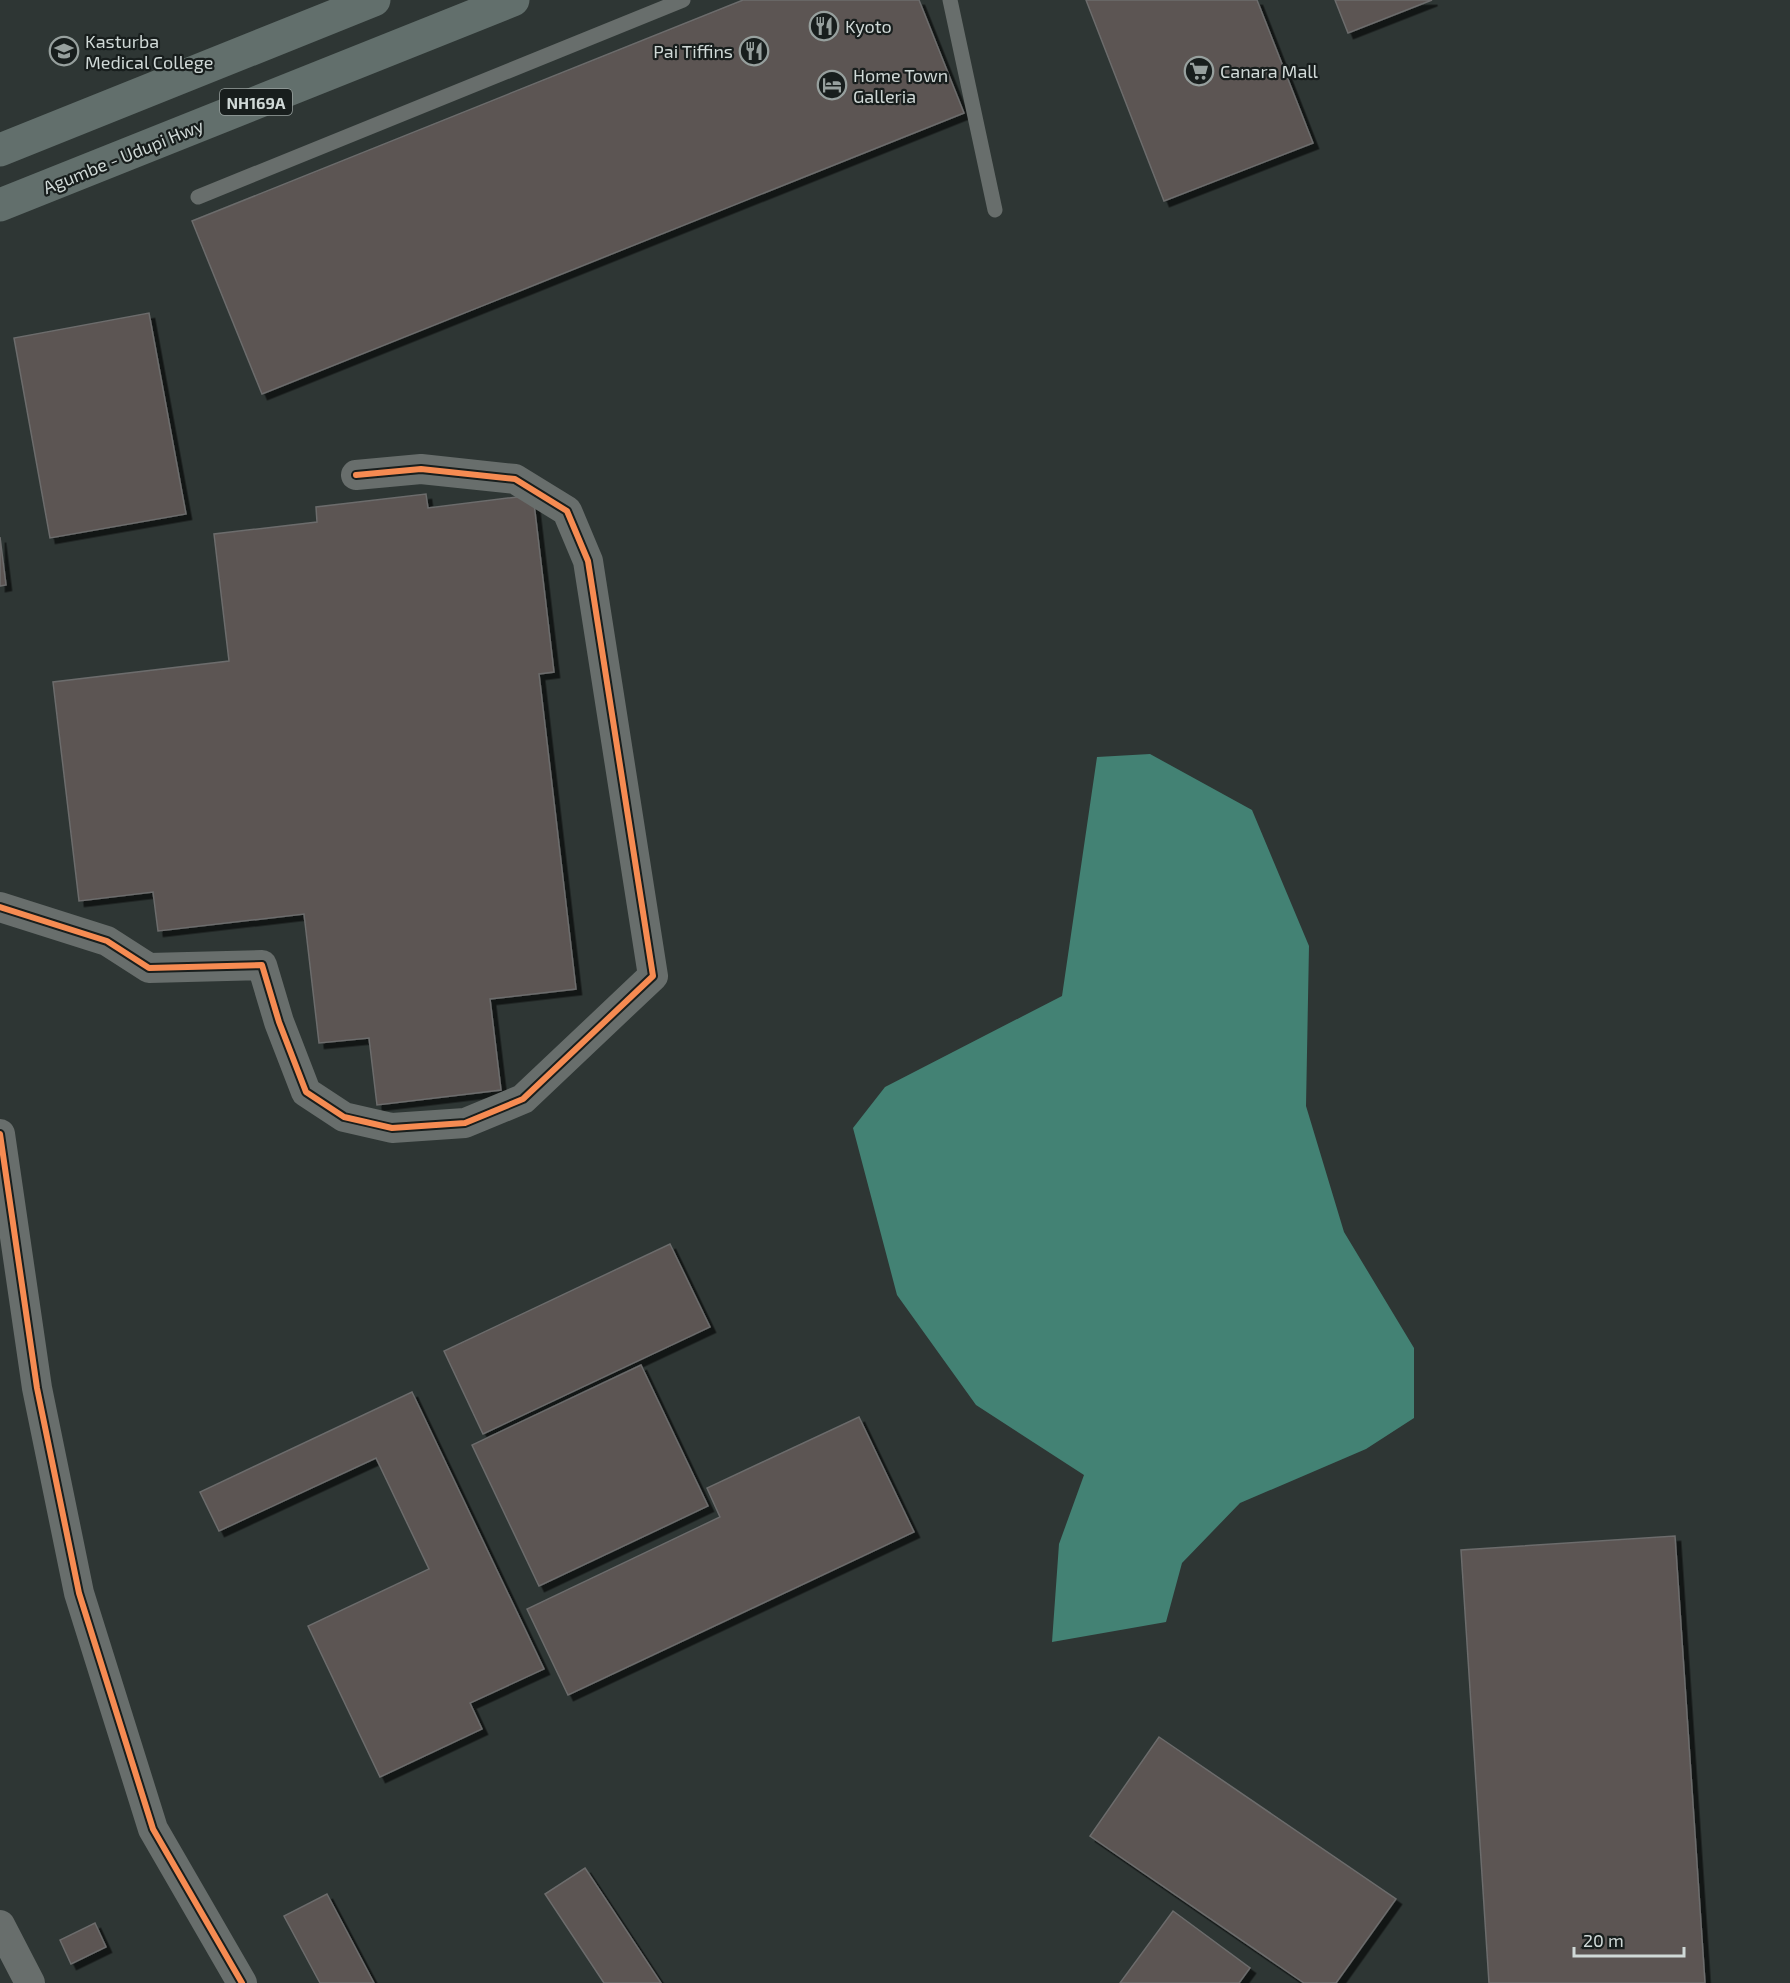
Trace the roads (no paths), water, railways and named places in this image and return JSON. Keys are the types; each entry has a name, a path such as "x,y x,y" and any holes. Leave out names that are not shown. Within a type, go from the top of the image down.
{"highway":[{"name":"NH169A","path":"0,150 374,0"},
{"name":"Agumbe - Udupi Hwy","path":"0,205 513,0"}],"street":[{"path":"0,907 107,941 149,968 262,965 279,1022 306,1092 344,1118 392,1128 465,1124 523,1099 652,976 588,561 567,511 515,479 421,469 356,475"},
{"path":"0,1134 37,1388 78,1593 153,1829 242,1983"},
{"path":"0,1925 30,1983"}],"lane":[{"path":"198,197 683,0"},
{"path":"950,0 995,210"}],"place":[{"name":"Kyoto","path":"824,26"},
{"name":"Kasturba Medical College","path":"64,51"},
{"name":"Pai Tiffins","path":"754,51"},
{"name":"Canara Mall","path":"1199,71"},
{"name":"Home Town Galleria","path":"832,85"}]}
